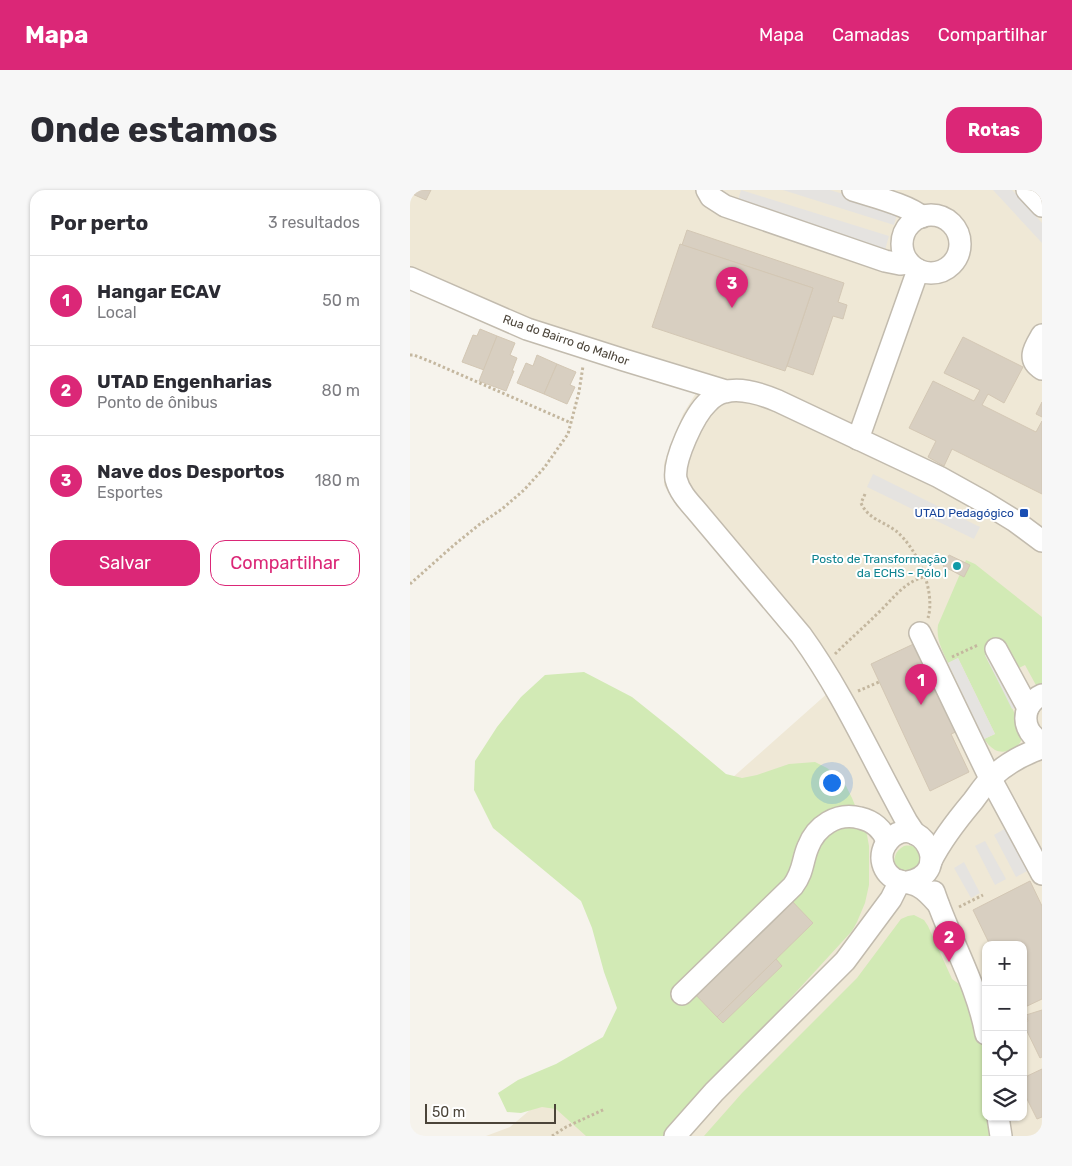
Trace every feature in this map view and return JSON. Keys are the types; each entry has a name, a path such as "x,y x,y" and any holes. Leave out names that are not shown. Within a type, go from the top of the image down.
{"street":[{"path":"707,190 712,197 725,206 885,261 913,267 927,273 945,270 957,256 959,237 955,228 940,217 931,215 913,221 903,237 902,246 904,255 913,267"},
{"path":"853,190 907,208 922,217"},
{"path":"1027,190 1042,206"},
{"path":"858,439 913,267"},
{"name":"Rua do Bairro do Malhor","path":"410,278 527,329 726,391 753,392 765,396 938,477 1015,521 1042,541"},
{"path":"1042,335 1033,357 1036,365 1042,369"},
{"path":"726,391 708,402 693,423 679,454 676,468 676,479 680,489 694,509 801,635 845,704 906,822 928,844 931,852 931,883 945,908 983,1018 985,1031"},
{"path":"920,632 991,778 1042,874"},
{"path":"990,646 1032,710 1030,733 1042,742"},
{"path":"897,878 916,880 923,876 940,844 991,778 1006,766 1033,751 1028,747 1032,710"},
{"path":"897,805 897,828 883,848 882,864 897,878 923,889 945,908"},
{"path":"682,994 793,886 800,874 812,838 829,821 849,816 859,817 868,820 890,839"},
{"path":"890,839 900,833 908,832 919,836 938,835 954,824"},
{"path":"675,1136 714,1092 845,961 893,895 897,878"},
{"path":"999,1121 1001,1136"}],"path":[{"path":"410,584 454,545 524,490 559,448 568,434 571,423 579,392 586,348"},
{"path":"410,355 434,363 571,423"},
{"path":"865,494 861,503 865,510 903,538 914,553 928,585 930,613 927,624 920,632"},
{"path":"830,658 880,612 902,588 924,577"},
{"path":"955,656 990,646"},
{"path":"853,694 879,682"},
{"path":"945,908 983,895"},
{"path":"552,1136 566,1127 605,1109"}],"shaded area":[{"path":"410,190 1042,190 1042,1136 486,1136 510,1127 599,1051 723,786 829,692 808,661 676,505 664,485 664,463 683,414 696,393 713,381 547,328 410,268"},
{"path":"741,190 889,236 885,250 737,204"},
{"path":"783,190 830,190 898,211 894,225"},
{"path":"993,190 1012,190 1042,223 1042,243"},
{"path":"873,474 980,527 974,539 867,487"},
{"path":"992,651 1020,705 1012,709 985,655"},
{"path":"958,658 995,734 984,739 948,663"},
{"path":"1006,828 1029,870 1016,877 994,835"},
{"path":"985,841 1006,879 995,885 975,846"},
{"path":"964,862 980,893 971,898 954,868"}],"green space":[{"path":"966,560 975,564 1042,617 1042,686 1037,687 1025,665 1015,670 985,655 1012,707 1022,733 1019,744 1008,751 995,750 984,739 995,734 958,658 948,663 939,640 938,625"},
{"path":"584,672 632,697 726,774 742,778 789,764 815,762 827,768 846,786 867,835 869,846 869,885 865,903 852,931 664,1136 586,1136 556,1109 542,1107 521,1113 507,1112 498,1093 518,1080 556,1064 603,1037 617,1008 604,972 592,928 581,901 493,828 474,790 475,761 497,727 521,697 545,675"},
{"path":"904,846 916,848 924,857 912,876 895,868 895,855"},
{"path":"914,915 924,920 952,979 966,989 982,1046 982,1121 987,1121 989,1136 704,1136 742,1093 857,978 901,919"}],"building":[{"path":"410,190 431,190 426,200 410,193"},
{"path":"687,230 844,283 838,302 847,305 843,319 833,316 813,375 787,366 813,288 682,245"},
{"path":"680,244 813,288 785,371 652,327"},
{"path":"480,329 497,336 484,370 462,362 473,335 477,336"},
{"path":"497,336 515,343 510,355 517,358 506,391 479,381"},
{"path":"963,337 1023,367 1004,403 988,394 982,405 1036,432 1042,421 1042,494 952,449 944,466 928,457 936,441 909,428 933,381 974,401 980,390 944,373"},
{"path":"537,355 557,364 544,394 517,383 526,363 533,366"},
{"path":"557,364 576,372 570,385 575,387 567,404 544,394"},
{"path":"1042,402 1042,417 1036,414"},
{"path":"1021,507 1030,515 1027,518 1018,511"},
{"name":"Posto de Transformação da ECHS - Pólo I","path":"949,555 970,565 964,577 943,566"},
{"path":"922,640 963,729 951,734 969,772 930,791 871,664"},
{"path":"1030,881 1042,906 1042,999 1027,1006 1027,941 988,941 973,910"},
{"path":"789,898 813,923 717,1017 693,992"},
{"path":"776,959 782,966 723,1023 717,1017"},
{"path":"1042,1010 1042,1057 1040,1058 1027,1031 1027,1015"},
{"path":"1042,1069 1042,1117 1037,1119 1027,1099 1027,1076"}],"place":[{"name":"Nave dos Desportos","path":"732,308"},
{"name":"UTAD Pedagógico","path":"1024,513"},
{"name":"Posto de Transformação da ECHS - Pólo I","path":"957,566"},
{"name":"Hangar ECAV","path":"921,705"},
{"name":"UTAD Engenharias","path":"949,962"}]}
